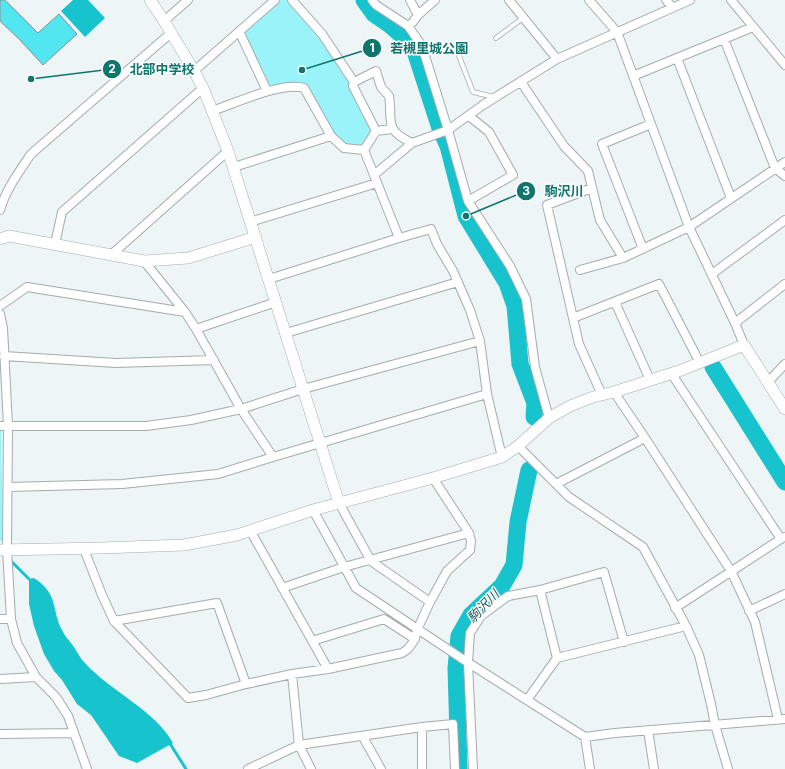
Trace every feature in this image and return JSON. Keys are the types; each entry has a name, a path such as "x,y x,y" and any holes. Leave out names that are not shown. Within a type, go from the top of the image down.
{"street":[{"path":"150,0 203,88 234,167 338,503 371,561 430,602"},
{"path":"164,21 188,0"},
{"path":"194,71 275,0"},
{"path":"292,0 322,34 354,82 353,86 376,130"},
{"path":"372,0 376,5 408,26 422,46 468,201 510,266 526,299 534,367 549,418"},
{"path":"410,0 418,15"},
{"path":"408,26 435,0"},
{"path":"509,0 557,59"},
{"path":"589,0 617,32 689,227 744,345 785,409"},
{"path":"666,0 672,7"},
{"path":"374,175 412,143 448,130 557,59 690,0"},
{"path":"731,0 785,65"},
{"path":"633,76 753,27"},
{"path":"238,31 267,91"},
{"path":"0,210 4,197 31,154 171,33"},
{"path":"724,39 775,168 785,176"},
{"path":"677,58 731,198"},
{"path":"354,82 376,71 381,87 389,96 390,121 392,130 400,137 412,143"},
{"path":"520,82 564,146 588,171 600,220 623,258"},
{"path":"212,111 267,91 297,86 304,88 331,136 344,148 364,150"},
{"path":"55,244 62,212 203,88"},
{"path":"468,201 513,175 489,132 469,116"},
{"path":"643,248 602,144 651,124"},
{"path":"376,130 392,130"},
{"path":"364,150 376,130"},
{"path":"234,167 331,136"},
{"path":"364,150 399,238"},
{"path":"111,255 228,151"},
{"path":"580,270 623,258 689,227 785,162"},
{"path":"250,222 377,183"},
{"path":"592,188 548,205 579,344 602,395"},
{"path":"712,274 785,220"},
{"path":"269,279 430,229 458,282 470,310 480,341 487,394 502,457"},
{"path":"0,239 10,236 144,261 188,258 256,238"},
{"path":"144,261 185,312 241,409 273,457"},
{"path":"286,334 458,282"},
{"path":"573,318 659,284 700,363"},
{"path":"735,323 785,284"},
{"path":"0,306 27,287 185,312"},
{"path":"196,329 276,302"},
{"path":"615,302 650,380"},
{"path":"0,318 4,356 4,426 8,487 3,550 11,619 17,643 36,677 56,697 68,716 87,769"},
{"path":"4,426 146,426 191,420 241,409 303,389 480,341"},
{"path":"3,550 84,549 184,545 237,534 313,510 432,478 502,457 518,446 549,418 570,406 592,397 614,392 671,374 744,345"},
{"path":"4,356 116,363 214,360"},
{"path":"768,382 785,364"},
{"path":"671,374 783,538 675,608"},
{"path":"313,510 356,588 443,647 585,737 648,730 781,719 755,622 731,571 614,392"},
{"path":"8,487 122,484 218,474 487,394"},
{"path":"556,484 645,438"},
{"path":"518,446 568,497 643,548 686,626 699,655 715,725 728,769"},
{"path":"84,549 114,621 188,698 206,695 292,674 328,669 402,653 408,649 415,639 417,630 430,602 447,571 470,550 471,541 469,533 432,478"},
{"path":"250,530 328,669"},
{"path":"282,588 344,568 469,533"},
{"path":"473,769 466,661 470,633 481,616 508,596 540,590 604,572 624,642"},
{"path":"540,590 557,658"},
{"path":"749,610 785,594"},
{"path":"114,621 217,603 246,684"},
{"path":"0,619 11,619"},
{"path":"312,641 384,619 415,639"},
{"path":"527,700 557,658 686,626"},
{"path":"292,674 299,745 311,769"},
{"path":"0,678 36,677"},
{"path":"248,769 299,745 363,737 422,727 453,724 455,769"},
{"path":"422,727 422,769"},
{"path":"648,730 654,769"},
{"path":"0,734 73,733"},
{"path":"363,737 381,769"},
{"path":"585,737 590,769"}],"lane":[{"path":"496,38 523,18"},
{"path":"459,56 473,92 496,98"}],"shaded area":[{"path":"73,0 88,0 105,18 85,37 61,11"},
{"path":"275,0 291,0 338,60 376,131 365,146 347,147 332,133 303,83 273,90 266,86 243,33"},
{"path":"0,431 3,540 0,541"},
{"path":"34,578 42,584 51,596 63,632 83,661 107,683 155,721 165,731 173,743 137,763 119,756 91,715 77,704 44,654 34,626 29,604 29,579"}],"building":[{"path":"0,0 5,0 38,33 59,14 77,34 43,65 0,21"}],"waterway":[{"name":"駒沢川","path":"364,0 374,14 390,25 413,45 440,128 448,146 466,216 507,283 515,306 520,364 535,403 534,417"},
{"path":"713,367 785,482"},
{"name":"駒沢川","path":"459,769 456,668 459,636 471,615 502,586 514,565 518,522 529,470"},
{"path":"11,561 29,579"},
{"path":"169,742 186,769"}],"place":[{"name":"若槻里城公園","path":"302,70"},
{"name":"北部中学校","path":"31,79"},
{"name":"駒沢川","path":"466,216"}]}
